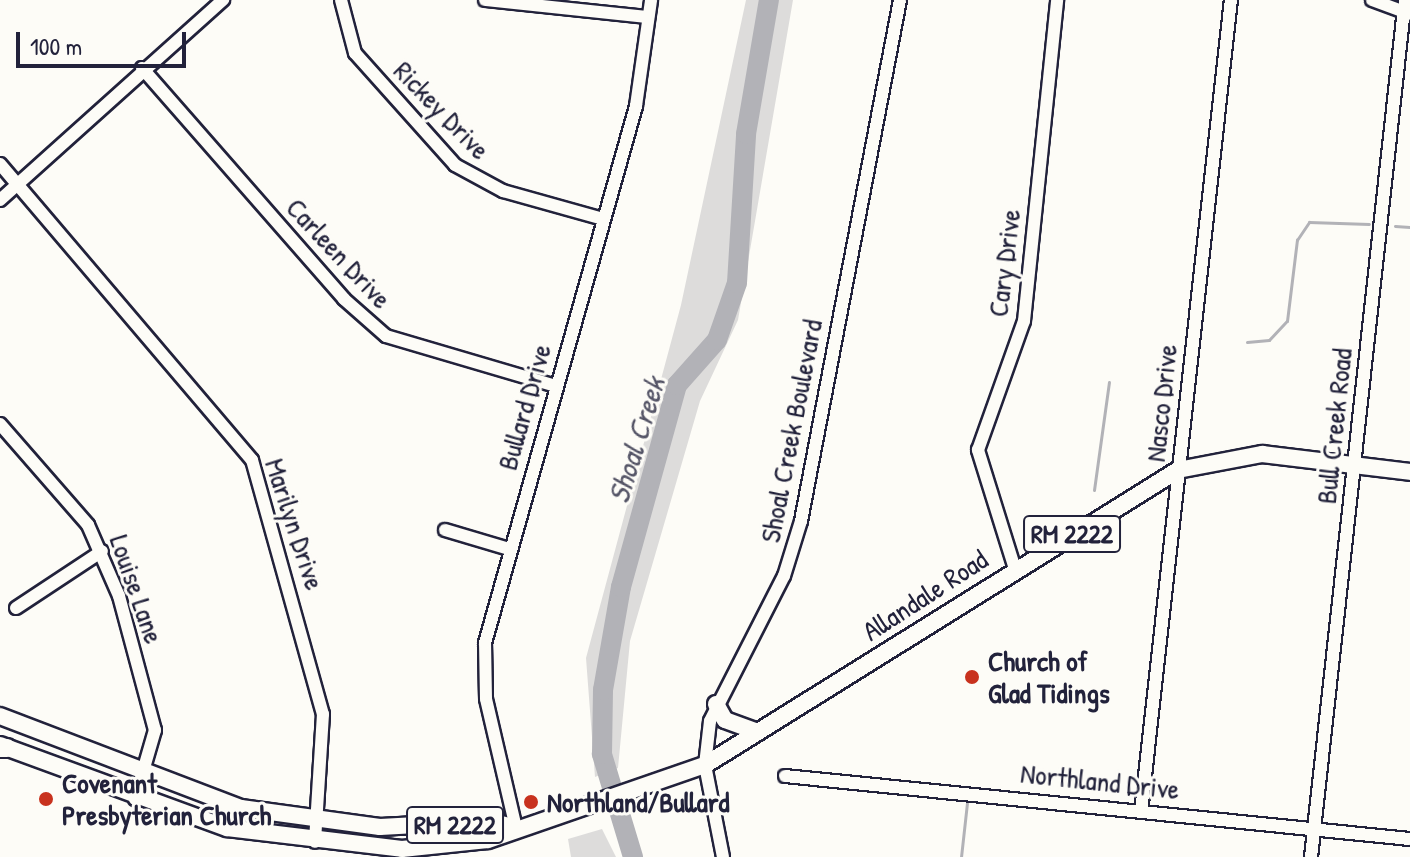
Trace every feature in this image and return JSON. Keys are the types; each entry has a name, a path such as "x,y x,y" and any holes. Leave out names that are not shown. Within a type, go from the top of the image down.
{"main road":[{"name":"Allandale Road","path":"705,765 1178,470 1236,455 1410,472"},
{"path":"716,704 725,720 758,732"},
{"name":"RM 2222","path":"0,716 144,776 241,808 320,822 414,828 490,821 516,828"},
{"name":"RM 2222","path":"2,747 135,799 227,828 315,842 402,849 488,840 516,828 648,790 705,765"}],"street":[{"path":"0,200 142,68 223,0"},
{"name":"Rickey Drive","path":"341,0 355,53 455,165 503,191 603,219"},
{"path":"485,0 648,17"},
{"name":"Bullard Drive","path":"516,828 483,666 509,549 636,106 651,0"},
{"name":"Shoal Creek Boulevard","path":"723,857 705,765 716,704 784,576 801,521 900,0"},
{"name":"Cary Drive","path":"1015,569 978,450 1024,321 1057,0"},
{"name":"Nasco Drive","path":"1141,812 1231,0"},
{"path":"1372,0 1406,9"},
{"name":"Bull Creek Road","path":"1311,857 1406,9"},
{"name":"Carleen Drive","path":"142,68 344,299 386,336 556,386"},
{"name":"Marilyn Drive","path":"0,164 252,460 315,670 325,761 320,822 315,842"},
{"name":"Louise Lane","path":"0,424 71,502 102,551 152,718 144,776 135,799"},
{"path":"445,530 509,549"},
{"path":"16,608 102,551"},
{"name":"Northland Drive","path":"785,776 1410,839"}],"shaded area":[{"path":"746,0 793,0 738,320 700,401 630,641 618,768 595,777 586,658 681,305"},
{"path":"602,829 616,857 571,857 568,839"}],"waterway":[{"name":"Shoal Creek","path":"633,857 602,754 603,690 621,587 677,385 717,340 737,283 746,134 769,0"},
{"path":"1247,342 1269,340 1287,321 1297,240 1309,222 1369,224"},
{"path":"1395,226 1410,227"},
{"path":"1094,490 1109,382"},
{"path":"961,857 967,803"}],"place":[{"name":"Church of Glad Tidings","path":"972,677"},
{"name":"Covenant Presbyterian Church","path":"46,799"},
{"name":"Northland/Bullard","path":"531,802"}]}
